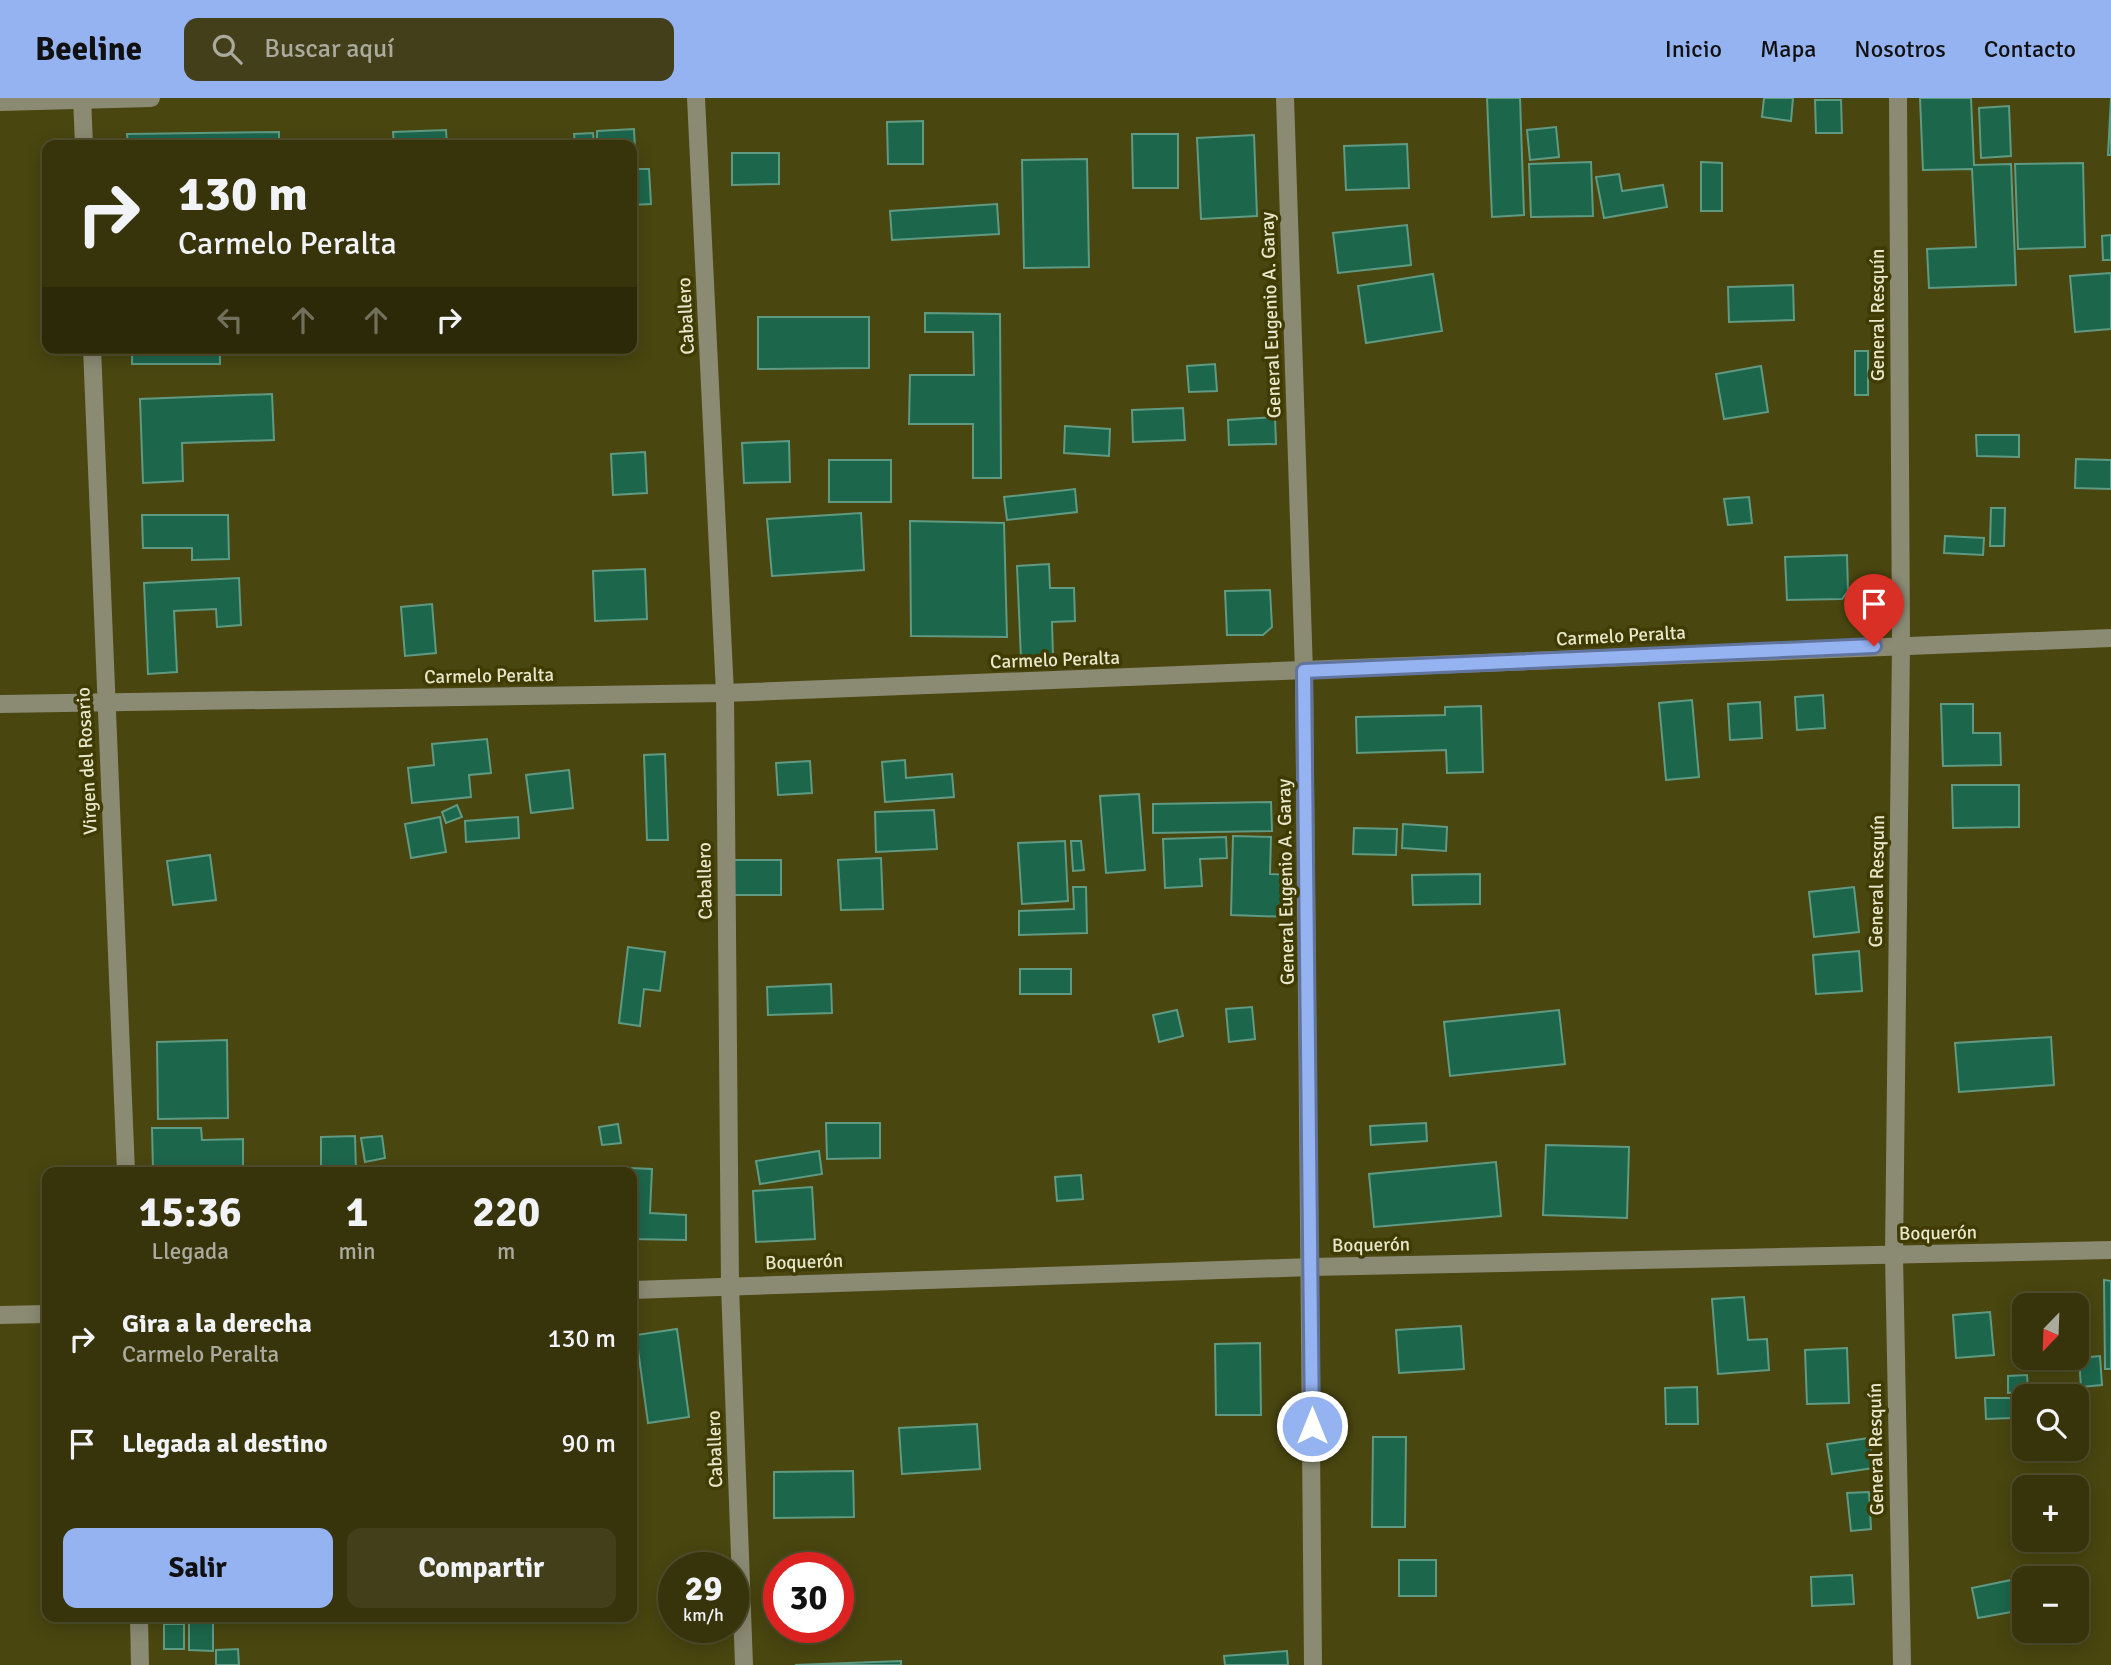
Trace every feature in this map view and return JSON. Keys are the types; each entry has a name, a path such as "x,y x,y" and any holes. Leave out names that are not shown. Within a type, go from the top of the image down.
{"street":[{"path":"0,102 151,98"},
{"name":"Caballero","path":"696,98 724,693 730,1286 744,1665"},
{"name":"General Eugenio A. Garay","path":"1284,98 1304,671 1313,1665"},
{"name":"General Resquín","path":"1898,98 1901,645 1894,1255 1902,1665"},
{"path":"82,99 84,140"},
{"name":"Virgen del Rosario","path":"92,354 126,1167"},
{"name":"Carmelo Peralta","path":"0,704 724,693 2111,638"},
{"name":"Boquerón","path":"637,1290 1311,1267 2111,1250"},
{"path":"0,1315 42,1314"},
{"path":"139,1622 140,1665"}],"building":[{"path":"1487,98 1520,98 1524,215 1492,217"},
{"path":"1764,98 1793,98 1791,121 1762,117"},
{"path":"1920,98 1971,98 1974,165 2011,164 2016,285 1929,288 1927,249 1976,247 1972,169 1923,170"},
{"path":"2111,98 2111,155 2108,155"},
{"path":"1815,100 1841,100 1842,133 1816,133"},
{"path":"2009,106 2011,156 1981,158 1979,108"},
{"path":"923,121 923,164 888,164 887,122"},
{"path":"1556,127 1559,157 1530,160 1527,130"},
{"path":"634,129 635,140 597,140 597,131"},
{"path":"446,130 447,140 394,140 393,132"},
{"path":"279,132 279,140 128,140 127,134"},
{"path":"593,133 594,140 575,140 574,134"},
{"path":"1132,134 1178,134 1178,188 1133,188"},
{"path":"1254,135 1257,216 1201,219 1197,138"},
{"path":"1407,144 1409,188 1346,190 1344,146"},
{"path":"732,153 779,153 779,184 732,185"},
{"path":"1087,159 1089,267 1024,268 1022,160"},
{"path":"1591,162 1593,216 1531,217 1529,164"},
{"path":"1701,162 1722,163 1722,211 1701,211"},
{"path":"2083,163 2085,247 2018,249 2015,164"},
{"path":"637,169 649,169 651,204 637,205"},
{"path":"1619,174 1622,191 1663,185 1667,207 1604,218 1596,177"},
{"path":"997,204 999,234 892,240 890,211"},
{"path":"1407,225 1411,265 1338,273 1333,233"},
{"path":"2111,235 2111,260 2103,260 2102,236"},
{"path":"2111,273 2111,329 2075,332 2070,276"},
{"path":"1433,274 1442,331 1366,343 1358,286"},
{"path":"1793,285 1794,320 1729,322 1728,287"},
{"path":"925,313 1000,314 1001,478 973,478 973,424 909,424 910,375 974,375 973,332 925,332"},
{"path":"758,317 869,317 869,368 758,369"},
{"path":"1855,351 1868,351 1868,395 1855,395"},
{"path":"132,354 220,354 220,364 132,364"},
{"path":"1215,364 1217,391 1189,392 1187,366"},
{"path":"1761,366 1768,412 1724,419 1716,374"},
{"path":"272,394 274,440 182,443 183,481 143,483 140,399"},
{"path":"1183,408 1185,440 1133,442 1132,410"},
{"path":"1275,417 1276,444 1229,445 1228,420"},
{"path":"1065,426 1110,429 1109,456 1064,453"},
{"path":"1976,435 2019,435 2019,457 1977,456"},
{"path":"789,441 790,482 744,483 742,443"},
{"path":"645,452 647,493 613,495 611,454"},
{"path":"2076,459 2111,460 2111,489 2075,488"},
{"path":"829,460 891,460 891,502 829,502"},
{"path":"1075,489 1077,512 1007,520 1004,497"},
{"path":"1749,497 1752,523 1728,525 1724,499"},
{"path":"1991,508 2005,508 2004,546 1990,546"},
{"path":"861,513 864,570 772,576 767,519"},
{"path":"142,515 228,515 229,559 192,560 192,548 143,548"},
{"path":"910,521 1004,523 1007,637 911,636"},
{"path":"1945,536 1984,538 1983,555 1944,553"},
{"path":"1847,555 1848,591 1842,599 1787,600 1785,557"},
{"path":"1049,564 1050,588 1074,588 1075,621 1052,622 1053,657 1021,659 1017,566"},
{"path":"645,569 647,619 595,621 593,571"},
{"path":"239,578 241,625 217,627 216,609 174,611 177,672 148,674 144,583"},
{"path":"1270,590 1272,627 1263,635 1227,635 1225,591"},
{"path":"432,604 436,653 405,656 401,607"},
{"path":"1823,695 1825,728 1797,730 1795,697"},
{"path":"1692,700 1699,777 1666,780 1659,703"},
{"path":"1760,702 1762,738 1730,740 1728,704"},
{"path":"1941,704 1973,704 1973,733 2000,733 2001,765 1943,766"},
{"path":"1481,706 1483,772 1447,773 1446,750 1357,753 1356,717 1445,715 1445,707"},
{"path":"487,739 491,773 469,775 471,797 412,803 408,768 434,765 432,744"},
{"path":"665,754 668,840 647,840 644,755"},
{"path":"905,760 906,778 952,774 954,797 885,802 882,762"},
{"path":"810,761 812,793 778,795 776,763"},
{"path":"569,770 573,808 531,813 526,775"},
{"path":"1952,785 2019,785 2019,827 1953,828"},
{"path":"1139,794 1145,870 1106,873 1100,796"},
{"path":"1271,802 1272,831 1153,833 1153,804"},
{"path":"457,805 462,817 446,823 442,812"},
{"path":"934,810 937,849 876,852 875,812"},
{"path":"440,817 446,852 411,858 405,824"},
{"path":"518,817 519,838 466,842 465,821"},
{"path":"1403,824 1447,827 1446,851 1402,848"},
{"path":"1354,828 1397,829 1396,855 1353,854"},
{"path":"1233,836 1271,837 1270,874 1290,875 1288,917 1231,915"},
{"path":"1226,837 1227,858 1200,859 1202,886 1165,888 1163,839"},
{"path":"1065,841 1068,901 1022,904 1018,843"},
{"path":"1071,841 1081,841 1084,870 1073,871"},
{"path":"210,855 216,900 173,905 167,861"},
{"path":"881,858 883,909 841,910 838,860"},
{"path":"733,860 781,860 781,895 733,895"},
{"path":"1480,874 1480,904 1413,905 1412,875"},
{"path":"1073,887 1086,887 1087,933 1019,935 1019,911 1074,909"},
{"path":"1854,887 1859,932 1814,937 1809,892"},
{"path":"628,947 665,952 660,991 644,989 640,1026 619,1023"},
{"path":"1859,951 1862,991 1816,994 1813,955"},
{"path":"1020,969 1071,969 1071,994 1020,994"},
{"path":"831,984 832,1013 768,1015 767,987"},
{"path":"1252,1007 1255,1039 1229,1042 1226,1009"},
{"path":"1177,1010 1183,1036 1159,1042 1153,1015"},
{"path":"1559,1010 1565,1064 1450,1076 1444,1022"},
{"path":"2051,1037 2054,1085 1959,1092 1955,1043"},
{"path":"227,1040 228,1118 158,1119 157,1042"},
{"path":"826,1123 880,1123 880,1158 827,1159"},
{"path":"1426,1123 1427,1141 1371,1145 1370,1126"},
{"path":"618,1124 621,1143 602,1145 599,1127"},
{"path":"152,1128 201,1128 202,1140 243,1139 243,1167 153,1167"},
{"path":"355,1136 356,1167 321,1167 321,1137"},
{"path":"382,1136 385,1158 365,1162 361,1138"},
{"path":"1546,1145 1629,1147 1627,1218 1543,1215"},
{"path":"819,1151 822,1174 760,1184 756,1161"},
{"path":"1496,1162 1501,1216 1374,1227 1369,1174"},
{"path":"637,1168 652,1169 650,1213 686,1215 686,1240 637,1239"},
{"path":"1081,1175 1083,1199 1057,1201 1055,1177"},
{"path":"812,1187 815,1239 756,1242 753,1191"},
{"path":"2104,1280 2111,1281 2111,1369 2105,1369"},
{"path":"1744,1297 1748,1340 1767,1339 1769,1370 1718,1374 1712,1299"},
{"path":"1990,1312 1994,1355 1956,1358 1953,1315"},
{"path":"1461,1326 1464,1369 1399,1373 1396,1330"},
{"path":"677,1329 689,1417 648,1423 637,1335"},
{"path":"1260,1343 1261,1415 1216,1415 1215,1344"},
{"path":"1847,1348 1849,1403 1807,1404 1805,1350"},
{"path":"2100,1356 2102,1385 2081,1384 2080,1370 2090,1370 2090,1357"},
{"path":"2027,1375 2028,1384 2012,1384 2012,1393 2008,1393 2008,1376"},
{"path":"1697,1387 1698,1424 1666,1424 1665,1388"},
{"path":"1985,1398 2012,1398 2012,1418 1986,1419"},
{"path":"977,1424 980,1469 902,1474 899,1428"},
{"path":"1373,1437 1406,1437 1405,1527 1372,1527"},
{"path":"1869,1438 1874,1468 1832,1474 1827,1444"},
{"path":"853,1471 854,1517 774,1518 774,1472"},
{"path":"1869,1492 1871,1529 1851,1531 1847,1493"},
{"path":"1399,1560 1436,1560 1436,1596 1399,1596"},
{"path":"1852,1575 1854,1604 1812,1606 1811,1577"},
{"path":"2011,1580 2012,1612 1978,1618 1972,1588"},
{"path":"189,1622 213,1622 213,1651 189,1650"},
{"path":"164,1624 184,1624 184,1649 164,1649"},
{"path":"238,1649 239,1665 216,1665 216,1650"},
{"path":"1287,1651 1288,1665 1225,1665 1224,1656"},
{"path":"901,1661 901,1665 795,1665"}],"route":[{"path":"1312,1426 1304,671 1874,646"}]}
